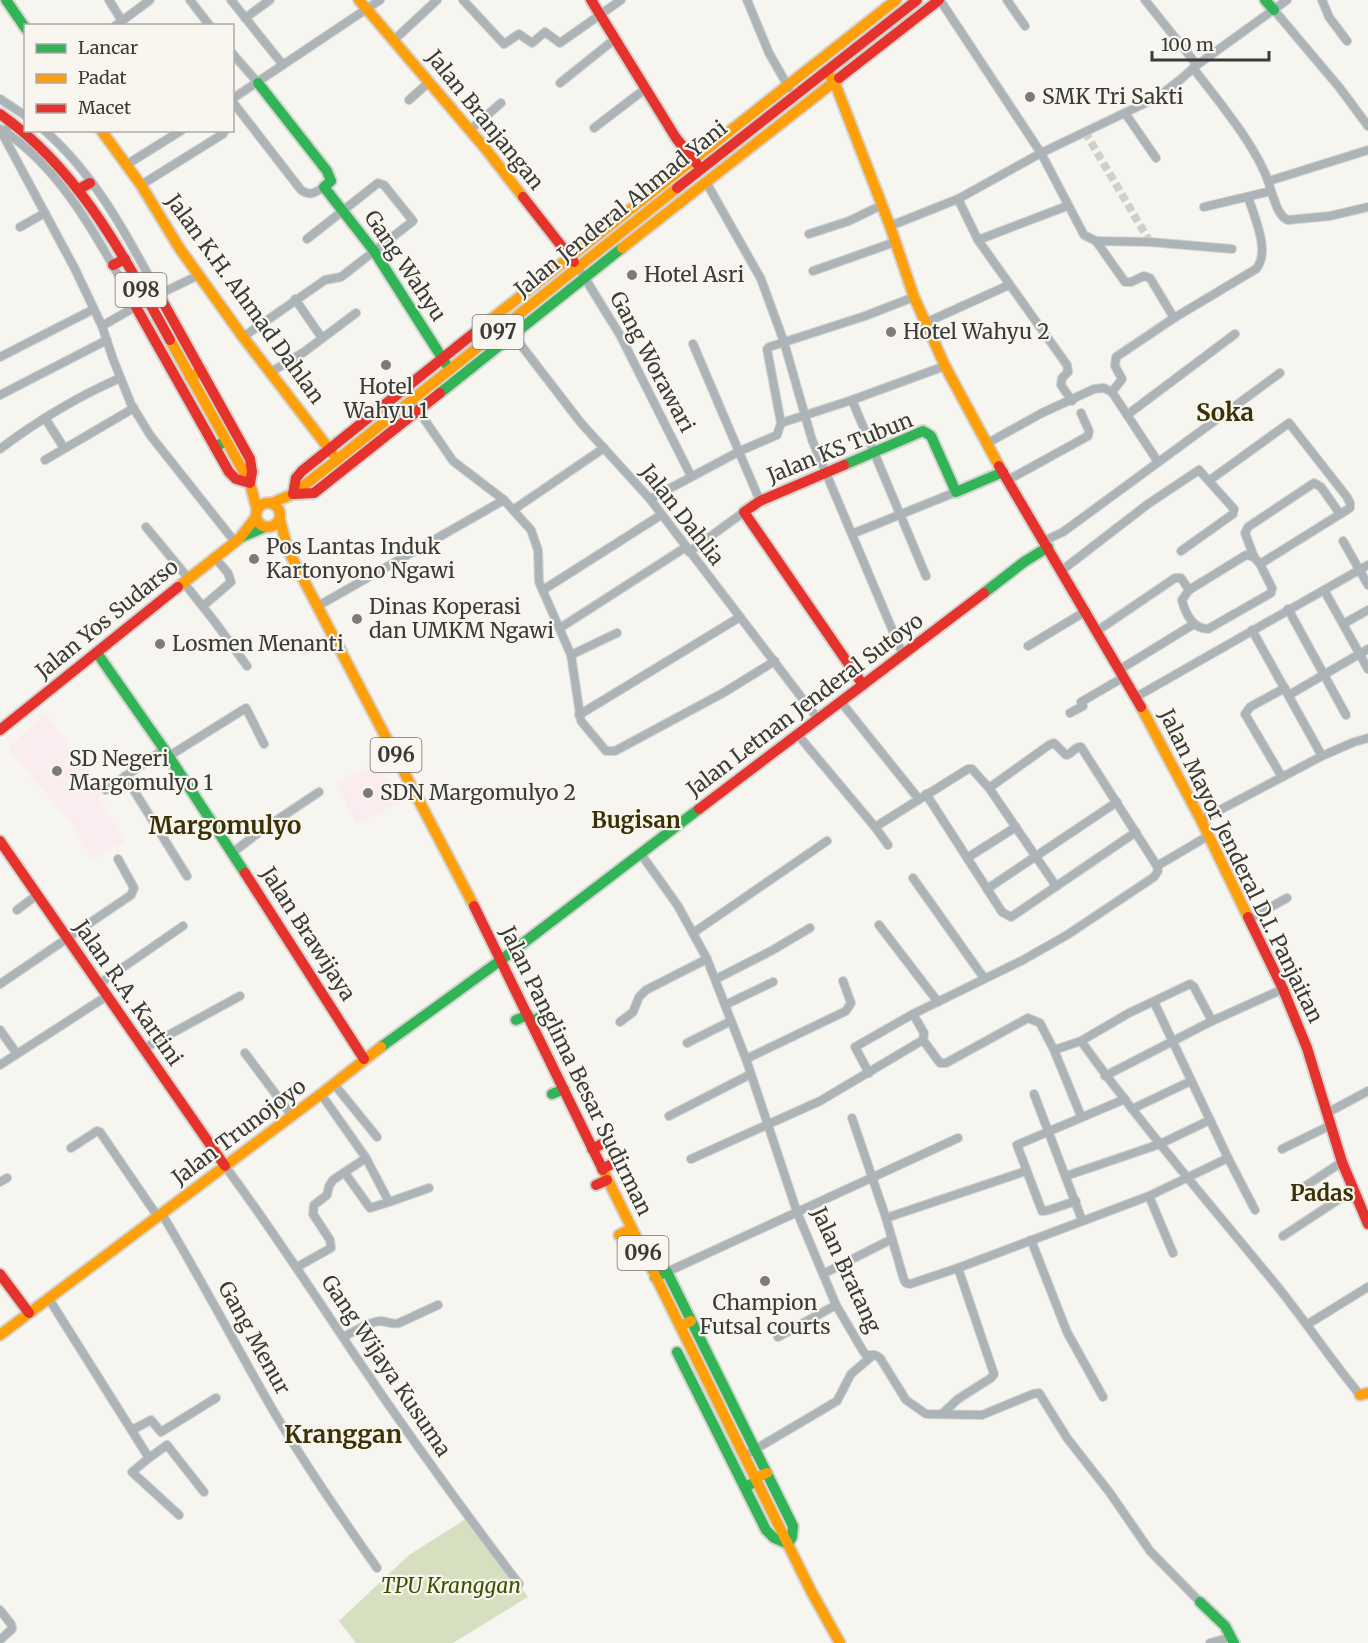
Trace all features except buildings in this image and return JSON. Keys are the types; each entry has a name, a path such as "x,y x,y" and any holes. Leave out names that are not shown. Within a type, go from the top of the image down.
{"main road":[{"path":"6,0 24,26"},
{"name":"Jalan Branjangan","path":"359,0 470,130 578,267"},
{"path":"591,0 676,138 701,169"},
{"path":"896,0 570,256 298,475 293,494 312,494 318,491 650,225 939,0"},
{"name":"Jalan Jenderal Ahmad Yani","path":"271,503 293,494 338,459 642,215 917,0"},
{"path":"1265,0 1274,10"},
{"name":"Jalan Mayor Jenderal D.I. Panjaitan","path":"826,70 833,81 882,205 914,297 945,366 987,444 1136,697 1201,820 1283,989 1307,1048 1342,1162 1368,1224"},
{"path":"258,83 327,171 330,181 324,187"},
{"name":"098","path":"0,114 24,130"},
{"name":"098","path":"26,132 55,158 79,189 125,259 250,483 271,503"},
{"name":"Jalan K.H. Ahmad Dahlan","path":"102,132 141,185 166,228 199,275 338,459"},
{"path":"79,189 90,183"},
{"name":"Gang Wahyu","path":"324,187 375,251 450,369"},
{"path":"642,215 650,225"},
{"path":"113,265 125,259"},
{"path":"135,307 232,475 243,482 250,483 252,468 250,459 159,295"},
{"path":"498,315 514,336"},
{"path":"190,377 202,371"},
{"name":"Jalan KS Tubun","path":"744,512 760,501 920,432 928,432 956,492"},
{"path":"215,447 226,441"},
{"path":"956,492 1006,476"},
{"name":"098","path":"250,483 256,513"},
{"name":"Jalan Jenderal Ahmad Yani","path":"280,516 293,494"},
{"path":"271,503 277,506 280,516 275,525 266,527 259,523 256,513 262,504 271,503"},
{"path":"744,512 863,685"},
{"name":"Jalan Yos Sudarso","path":"237,540 256,513"},
{"name":"Jalan Panglima Besar Sudirman","path":"280,516 288,550 501,960 631,1229 811,1591 840,1643"},
{"name":"Jalan Yos Sudarso","path":"0,730 237,540 266,527"},
{"name":"Jalan Panglima Besar Sudirman","path":"266,527 288,550"},
{"name":"Jalan Letnan Jenderal Sutoyo","path":"501,960 1046,544"},
{"name":"Jalan Brawijaya","path":"96,653 166,752 364,1059"},
{"name":"Jalan R.A. Kartini","path":"0,841 225,1166"},
{"name":"Jalan Trunojoyo","path":"0,1335 292,1116 364,1059 501,960"},
{"path":"516,1020 543,1016"},
{"path":"552,1095 564,1089"},
{"path":"592,1149 604,1143"},
{"path":"596,1185 614,1163"},
{"path":"619,1235 631,1229"},
{"path":"655,1277 667,1272 756,1449 794,1526 788,1544 777,1541 770,1535 677,1352"},
{"path":"0,1274 29,1313"},
{"path":"680,1326 692,1321"},
{"path":"745,1487 767,1473"},
{"name":"Jalan Bratang","path":"1200,1602 1222,1623 1233,1640"}],"street":[{"path":"109,0 118,23 150,0"},
{"path":"190,0 208,24"},
{"path":"231,0 283,65"},
{"path":"245,18 270,0"},
{"path":"234,99 380,0"},
{"path":"394,40 437,0"},
{"path":"463,0 504,44 519,34 532,43 545,32 560,43 621,0"},
{"path":"747,0 769,53 786,85 795,95"},
{"path":"939,0 1041,153 1084,235 1096,241 1150,242 1232,249"},
{"path":"1007,0 1025,26"},
{"path":"1145,0 1240,131 1269,181 1271,191 1284,219 1330,216 1368,207"},
{"path":"890,226 958,199 1041,153 1158,97 1195,66 1287,0"},
{"path":"1322,0 1329,16 1347,41"},
{"path":"1274,10 1339,87 1368,126"},
{"path":"560,83 615,39"},
{"path":"234,55 258,83"},
{"path":"409,100 429,82"},
{"path":"594,128 645,89"},
{"path":"0,99 24,115"},
{"path":"234,103 301,190 312,194 324,187"},
{"path":"470,130 501,103"},
{"path":"1125,113 1156,158"},
{"path":"2,134 12,122"},
{"path":"46,132 64,150 90,183 128,238 159,295"},
{"path":"126,165 179,132"},
{"path":"141,185 224,132"},
{"path":"2,134 75,269 102,326 120,378 134,408 150,435 237,540"},
{"path":"2,134 45,166 84,218 135,307"},
{"path":"1269,181 1368,150"},
{"path":"706,182 761,279 784,342 804,416 903,655"},
{"path":"243,336 326,280 341,277 412,224 412,218 384,185 378,183 307,239"},
{"path":"1204,207 1271,191"},
{"path":"1112,392 1122,379 1115,366 1116,357 1174,318 1256,269 1260,264 1263,257 1260,235 1248,197"},
{"path":"958,199 978,240 1067,365 1068,372 1061,382 1072,401"},
{"path":"809,234 849,221 882,205"},
{"path":"978,240 1067,206"},
{"path":"20,227 45,213"},
{"path":"1096,241 1125,282 1131,282 1144,276 1150,278 1174,318"},
{"path":"813,271 895,242"},
{"name":"Gang Worawari","path":"578,267 620,335 691,476"},
{"path":"102,326 147,300 199,275"},
{"path":"925,323 1009,285"},
{"path":"650,499 740,451 777,435 781,423 767,349 914,297"},
{"path":"295,299 322,338"},
{"path":"0,357 94,309"},
{"path":"271,372 356,313"},
{"path":"1127,415 1235,334"},
{"name":"Jalan Dahlia","path":"514,336 581,423 650,499 818,719"},
{"path":"0,395 107,340"},
{"path":"693,344 760,501"},
{"path":"781,423 945,366"},
{"path":"1046,544 1280,373"},
{"path":"0,450 78,398 120,378"},
{"path":"987,444 1042,413 1094,389 1104,388 1112,392 1158,462"},
{"path":"411,400 453,460 504,500 525,522 535,538 538,550 539,582 571,655 579,715 585,728 606,751 615,752 723,693 775,661"},
{"path":"852,400 926,576"},
{"path":"45,460 134,408"},
{"path":"1006,476 1088,436 1089,431 1081,413"},
{"path":"45,418 64,448"},
{"path":"1210,480 1289,423 1347,497 1350,508 1257,560"},
{"path":"513,510 603,448"},
{"path":"1061,571 1194,471 1202,471 1233,505 1233,514 1181,551"},
{"path":"1257,560 1246,555 1189,590 1182,600 1194,624 1200,629 1208,629 1271,593 1272,588 1245,533 1248,526 1314,483 1322,487 1340,514"},
{"path":"852,534 956,492"},
{"path":"318,606 504,500"},
{"path":"560,628 744,512"},
{"path":"543,590 661,515"},
{"path":"146,527 247,666"},
{"path":"1344,541 1368,585"},
{"path":"202,606 231,582 228,573 215,558"},
{"path":"1136,697 1368,565"},
{"path":"1097,631 1175,578 1181,578 1189,590"},
{"path":"1324,590 1368,669"},
{"path":"1288,609 1346,715"},
{"path":"1343,624 1368,610"},
{"path":"1028,646 1086,612"},
{"path":"579,715 740,617"},
{"path":"1070,713 1083,706 1081,702 1194,624"},
{"path":"1252,630 1322,756"},
{"path":"571,655 617,633"},
{"path":"1282,777 1245,714 1250,707 1324,674 1368,649"},
{"path":"841,702 918,798"},
{"path":"106,790 125,776 246,708 264,744"},
{"path":"798,735 875,826 888,846"},
{"path":"1201,820 1322,756 1368,738"},
{"path":"869,1073 855,1047 913,1014 1023,960 1067,935 1155,877 1158,871 1083,748 1078,747 1066,755 1054,743 1049,745 989,788"},
{"path":"875,826 968,769 975,771 1056,886"},
{"path":"125,776 187,876"},
{"path":"232,853 319,792"},
{"path":"926,794 1002,912 1011,917 1136,832"},
{"path":"987,889 1117,802"},
{"path":"967,858 1016,827"},
{"path":"1157,866 1209,836"},
{"path":"693,933 827,841"},
{"name":"Jalan Bratang","path":"641,854 678,906 716,979 746,1059 797,1212 836,1305 863,1351 866,1355 875,1355 880,1358 899,1390 914,1407 926,1414 982,1415 1039,1393 1067,1438 1110,1493 1150,1551 1200,1602"},
{"path":"0,984 133,892 134,888 118,859"},
{"path":"913,878 984,978"},
{"path":"17,909 37,895"},
{"path":"1249,919 1287,898"},
{"path":"879,925 938,1002"},
{"path":"99,984 183,926"},
{"path":"716,979 810,928"},
{"path":"620,1022 633,1012 639,997 646,990 707,959"},
{"path":"746,1059 846,1011 851,1003 843,981"},
{"path":"725,1005 772,982"},
{"path":"1054,1050 1081,1041 1154,1002 1192,985 1212,1021"},
{"path":"1106,1076 1212,1021 1283,989"},
{"path":"0,1065 107,996"},
{"path":"143,1049 240,996"},
{"path":"1154,1002 1228,1158 1256,1210"},
{"path":"913,1014 924,1033 923,1040 942,1064 1029,1018 1040,1023 1054,1050 1080,1116"},
{"path":"687,1043 731,1022"},
{"path":"0,1030 17,1054"},
{"path":"691,1159 820,1101 923,1040"},
{"path":"1081,1041 1187,1179 1364,1394"},
{"path":"245,1053 292,1116"},
{"path":"669,1116 751,1074"},
{"path":"1132,1109 1191,1081"},
{"path":"334,1084 377,1137"},
{"path":"1327,1113 1368,1091"},
{"path":"321,1094 366,1158 389,1202"},
{"path":"1034,1094 1082,1220"},
{"path":"1076,1201 1043,1211 1017,1144 1125,1099"},
{"path":"852,1118 886,1218 903,1280 910,1284 1149,1196 1228,1158"},
{"path":"1066,1176 1160,1144 1210,1120"},
{"path":"1282,1149 1331,1125"},
{"name":"Gang Menur","path":"71,1148 97,1131 100,1132 160,1216 207,1288 274,1412 338,1514 377,1568"},
{"path":"667,1272 958,1138"},
{"path":"297,1267 331,1248 330,1240 312,1209 327,1195 331,1182 366,1158"},
{"path":"1304,1187 1342,1162"},
{"name":"Gang Wijaya Kusuma","path":"225,1166 297,1267 435,1471 519,1584"},
{"path":"886,1218 1026,1171"},
{"path":"345,1173 370,1208 429,1188"},
{"path":"1283,1236 1353,1190"},
{"path":"1149,1196 1173,1253"},
{"path":"823,1274 892,1239"},
{"path":"1031,1240 1067,1332 1103,1396"},
{"path":"942,1414 958,1399 994,1374 958,1268"},
{"path":"1308,1324 1368,1287"},
{"path":"49,1299 149,1458"},
{"path":"343,1337 382,1321 394,1325 438,1305"},
{"path":"778,1337 836,1305"},
{"path":"744,1455 837,1401 851,1374 872,1356"},
{"path":"132,1430 151,1420 161,1432 216,1398"},
{"path":"179,1515 132,1472 167,1446 204,1492"},
{"path":"0,1610 11,1624 12,1629 0,1640"},
{"path":"1210,1643 1233,1640"}],"shaded area":[{"name":"SD Negeri Margomulyo 1","path":"46,714 103,794 98,798 125,842 92,859 71,822 8,748"},
{"name":"SDN Margomulyo 2","path":"379,762 400,802 356,824 336,783"}],"green space":[{"name":"TPU Kranggan","path":"469,1517 528,1597 453,1643 356,1643 339,1621 409,1555"}],"tunnel":[{"path":"1085,132 1150,242"}],"traffic: fast":[{"path":"6,0 24,26"},
{"path":"1265,0 1274,10"},
{"path":"258,83 327,171 331,181 324,187 374,251 446,364"},
{"path":"440,393 622,248"},
{"path":"844,465 923,431 931,436 956,492 1003,472"},
{"path":"215,447 226,441"},
{"path":"242,537 265,527"},
{"path":"984,593 1024,562 1048,547"},
{"path":"97,653 164,749 245,873"},
{"path":"381,1047 501,960 699,809"},
{"path":"516,1020 528,1015"},
{"path":"531,1021 543,1016"},
{"path":"552,1094 564,1089"},
{"path":"655,1277 667,1272 793,1526 792,1537 788,1544 774,1538 766,1530 677,1352"},
{"path":"745,1487 757,1481"},
{"path":"1200,1602 1225,1626 1234,1643"}],"traffic: slow":[{"path":"359,0 485,148 523,197"},
{"path":"489,321 896,0"},
{"path":"830,76 836,86 890,226 914,297 945,366 999,466"},
{"path":"622,248 839,78"},
{"path":"102,132 141,185 180,249 243,337 333,454"},
{"path":"272,503 293,494 677,188"},
{"path":"170,340 250,483 257,510"},
{"path":"190,377 202,371"},
{"path":"268,503 277,506 280,515 277,524 268,527 259,524 256,515 259,506 268,503"},
{"path":"178,587 239,539 256,517"},
{"path":"280,520 288,550 474,906"},
{"path":"1141,707 1201,820 1248,917"},
{"path":"0,1335 381,1047"},
{"path":"603,1170 811,1591 840,1643"},
{"path":"619,1235 631,1229"},
{"path":"680,1326 691,1321"},
{"path":"1360,1395 1368,1393"},
{"path":"755,1478 767,1473"}],"traffic: jam":[{"path":"591,0 676,138 697,164"},
{"path":"677,188 917,0"},
{"path":"839,78 939,0"},
{"path":"0,114 28,136 77,188 117,247 170,340"},
{"path":"79,189 90,183"},
{"path":"523,197 574,262"},
{"path":"113,265 125,259"},
{"path":"136,307 229,472 236,479 250,483 252,472 250,459 159,295"},
{"path":"440,393 314,493 293,494 296,478 302,471 489,321"},
{"path":"844,465 760,501 744,512 863,685"},
{"path":"999,466 1141,707"},
{"path":"0,730 178,587"},
{"path":"699,809 984,593"},
{"path":"0,841 225,1166"},
{"path":"245,873 364,1059"},
{"path":"474,906 603,1170"},
{"path":"1248,917 1283,989 1307,1048 1342,1162 1368,1224"},
{"path":"592,1149 604,1143"},
{"path":"602,1169 614,1163"},
{"path":"596,1185 607,1180"},
{"path":"0,1274 29,1313"}],"place":[{"name":"SMK Tri Sakti","path":"1030,97"},
{"name":"Hotel Asri","path":"632,275"},
{"name":"Hotel Wahyu 2","path":"891,332"},
{"name":"Hotel Wahyu 1","path":"386,365"},
{"name":"Pos Lantas Induk Kartonyono Ngawi","path":"254,559"},
{"name":"Dinas Koperasi dan UMKM Ngawi","path":"357,619"},
{"name":"Losmen Menanti","path":"160,644"},
{"name":"SD Negeri Margomulyo 1","path":"57,771"},
{"name":"SDN Margomulyo 2","path":"368,793"},
{"name":"Champion Futsal courts","path":"765,1281"}],"district":[{"name":"Soka","path":"1225,413"},
{"name":"Bugisan","path":"636,820"},
{"name":"Margomulyo","path":"225,826"},
{"name":"Padas","path":"1322,1193"},
{"name":"Kranggan","path":"343,1435"}]}
